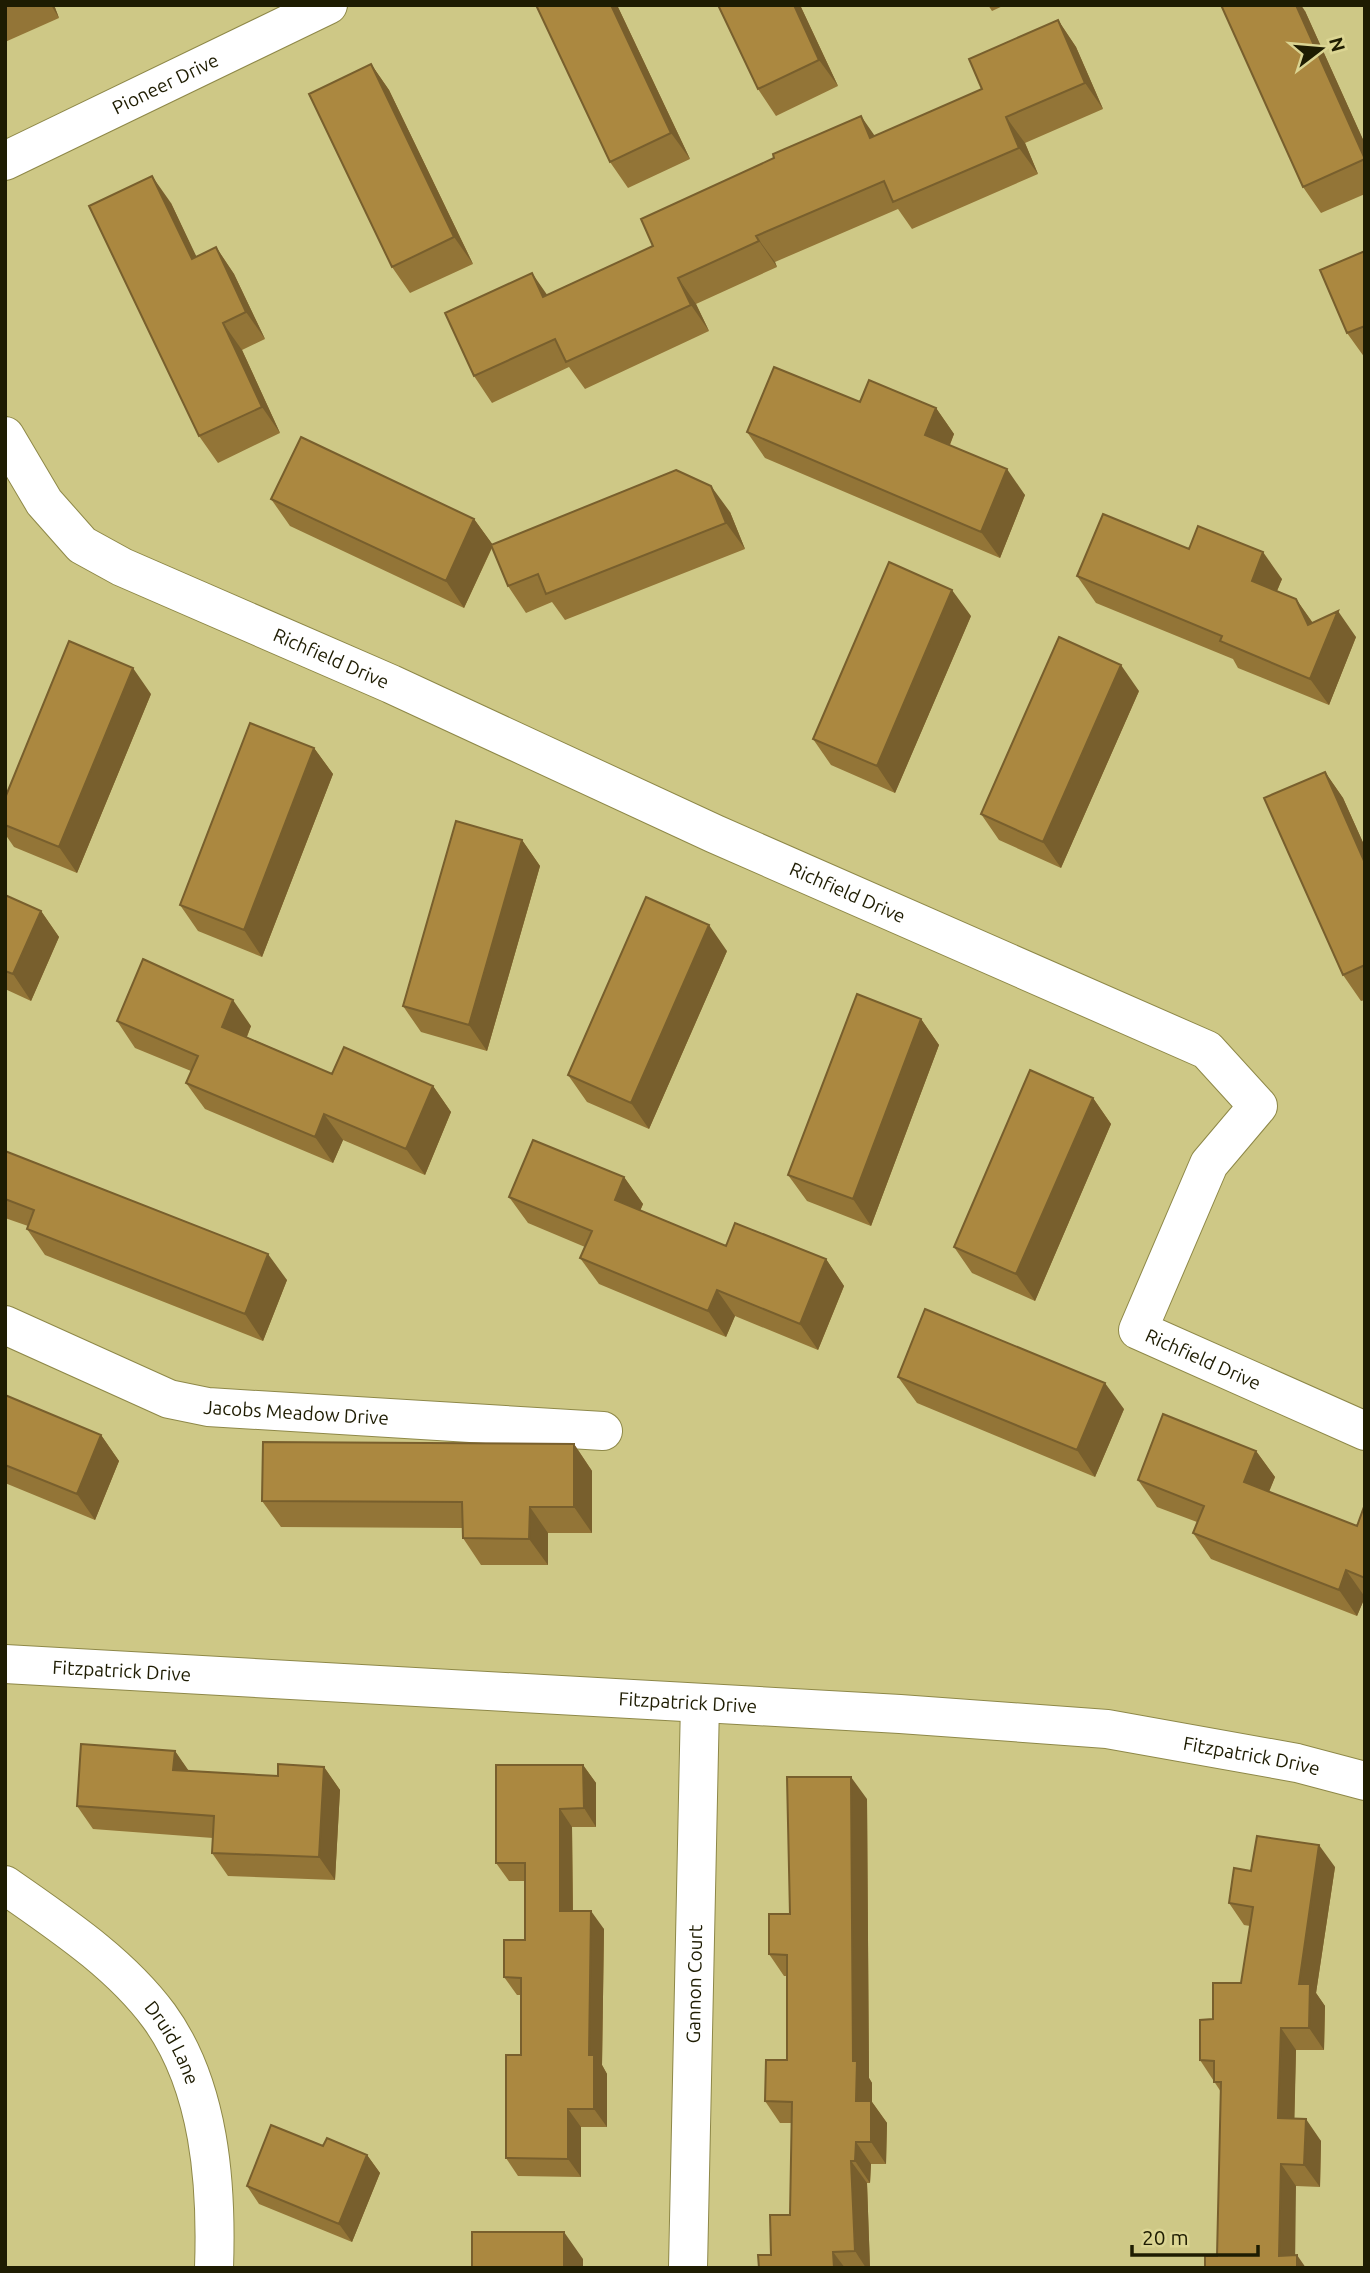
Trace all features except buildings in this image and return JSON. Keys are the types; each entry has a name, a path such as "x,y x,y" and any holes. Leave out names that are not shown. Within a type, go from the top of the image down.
{"street":[{"name":"Pioneer Drive","path":"5,161 328,5"},
{"name":"Richfield Drive","path":"5,436 44,502 82,545 122,567 391,684 715,834 1207,1050 1258,1105 1209,1164 1138,1330 1365,1431"},
{"name":"Jacobs Meadow Drive","path":"5,1325 169,1399 208,1407 603,1430"},
{"name":"Fitzpatrick Drive","path":"5,1664 1107,1729 1297,1763 1365,1781"},
{"name":"Gannon Court","path":"688,2268 700,1703"},
{"name":"Druid Lane","path":"5,1885 114,1967 160,2017 185,2064 202,2110 215,2232 214,2268"}]}
